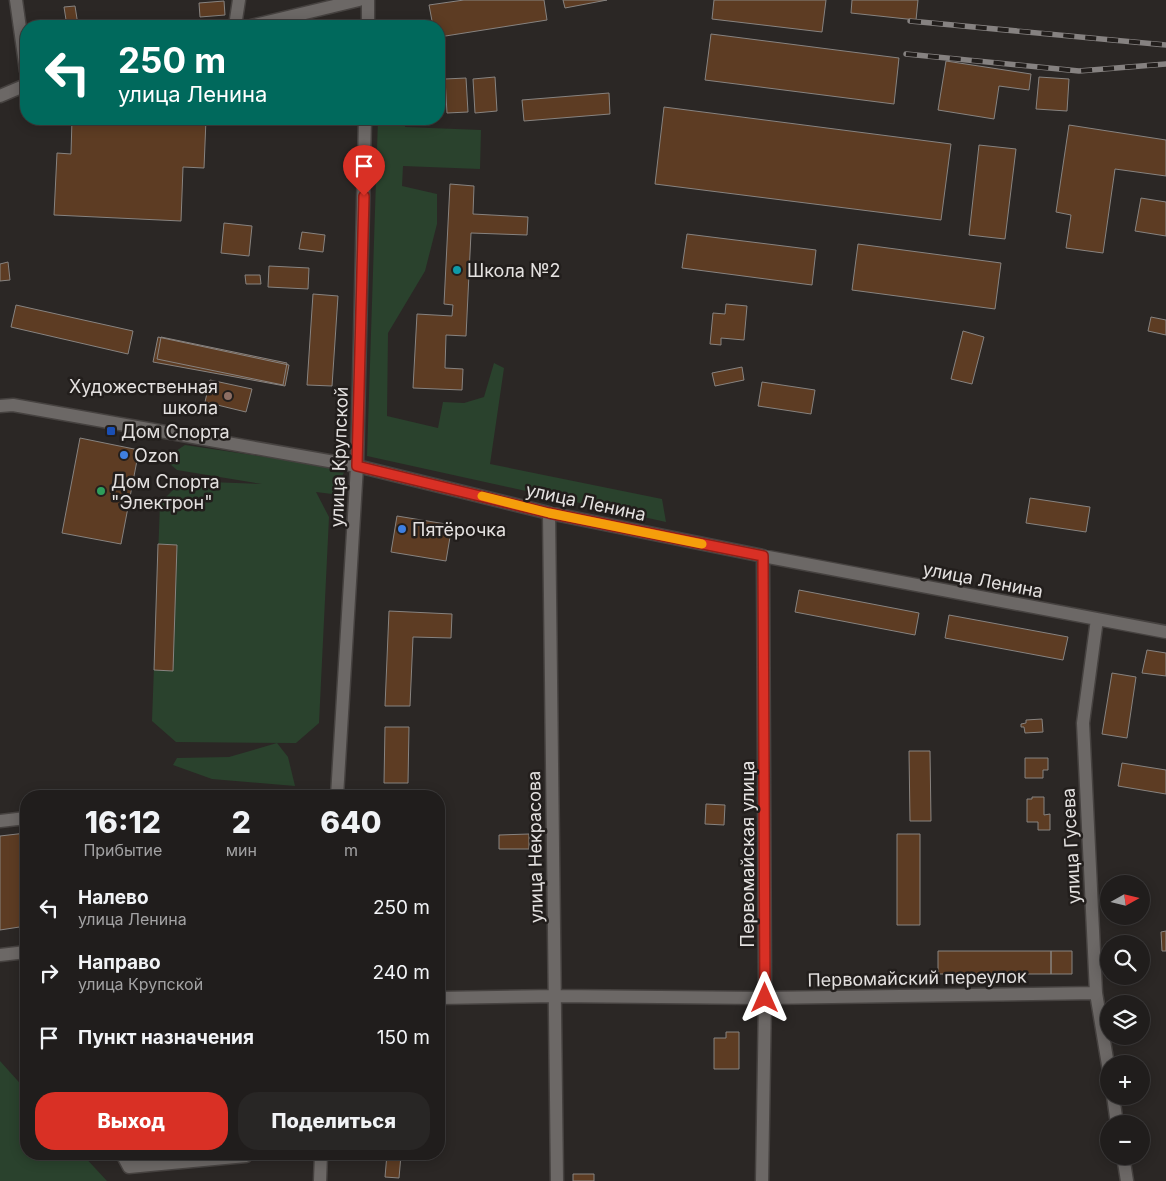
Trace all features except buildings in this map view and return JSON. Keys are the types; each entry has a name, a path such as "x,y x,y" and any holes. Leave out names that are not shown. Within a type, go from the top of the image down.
{"street":[{"path":"16,0 20,28"},
{"path":"236,20 239,0"},
{"path":"276,20 359,0"},
{"path":"368,0 368,20"},
{"path":"0,96 20,88"},
{"name":"улица Крупской","path":"337,790 357,466 366,125"},
{"name":"улица Ленина","path":"0,406 13,405 357,466 549,513 763,556 1166,632"},
{"name":"улица Некрасова","path":"549,513 557,1181"},
{"name":"Первомайская улица","path":"762,1181 765,998 763,556"},
{"name":"улица Гусева","path":"1097,619 1083,723 1096,993 1106,1055"},
{"path":"0,821 20,819"},
{"path":"0,955 20,953"},
{"name":"Первомайский переулок","path":"445,998 555,996 765,998 1096,993"},
{"path":"125,1160 129,1167 203,1160"},
{"path":"320,1181 321,1160"},
{"path":"1124,1165 1127,1181"}],"green space":[{"path":"378,125 481,130 480,169 403,166 402,186 437,194 437,224 425,271 388,333 387,416 438,428 443,402 464,403 484,397 494,363 504,368 490,464 662,499 666,522 367,456"},
{"path":"185,445 346,469 332,494 316,492 329,517 319,723 296,743 176,742 152,721 160,503 182,481 262,484 177,470 164,459"},
{"path":"277,743 288,757 295,786 212,779 173,765 177,758 229,757"},
{"path":"0,1061 20,1083 20,1160 88,1160 107,1181 0,1181"}],"railway":[{"path":"910,21 1166,45"},
{"path":"906,54 1079,71 1166,64"}],"slow traffic":[{"path":"482,496 549,513 702,544"}],"place":[{"name":"Школа №2","path":"457,270"},
{"name":"Художественная школа","path":"228,396"},
{"name":"Дом Спорта","path":"111,431"},
{"name":"Ozon","path":"124,455"},
{"name":"Дом Спорта \"Электрон\"","path":"101,491"},
{"name":"Пятёрочка","path":"402,529"}],"route":[{"path":"364,196 357,466 549,513 763,556 765,998"}]}
